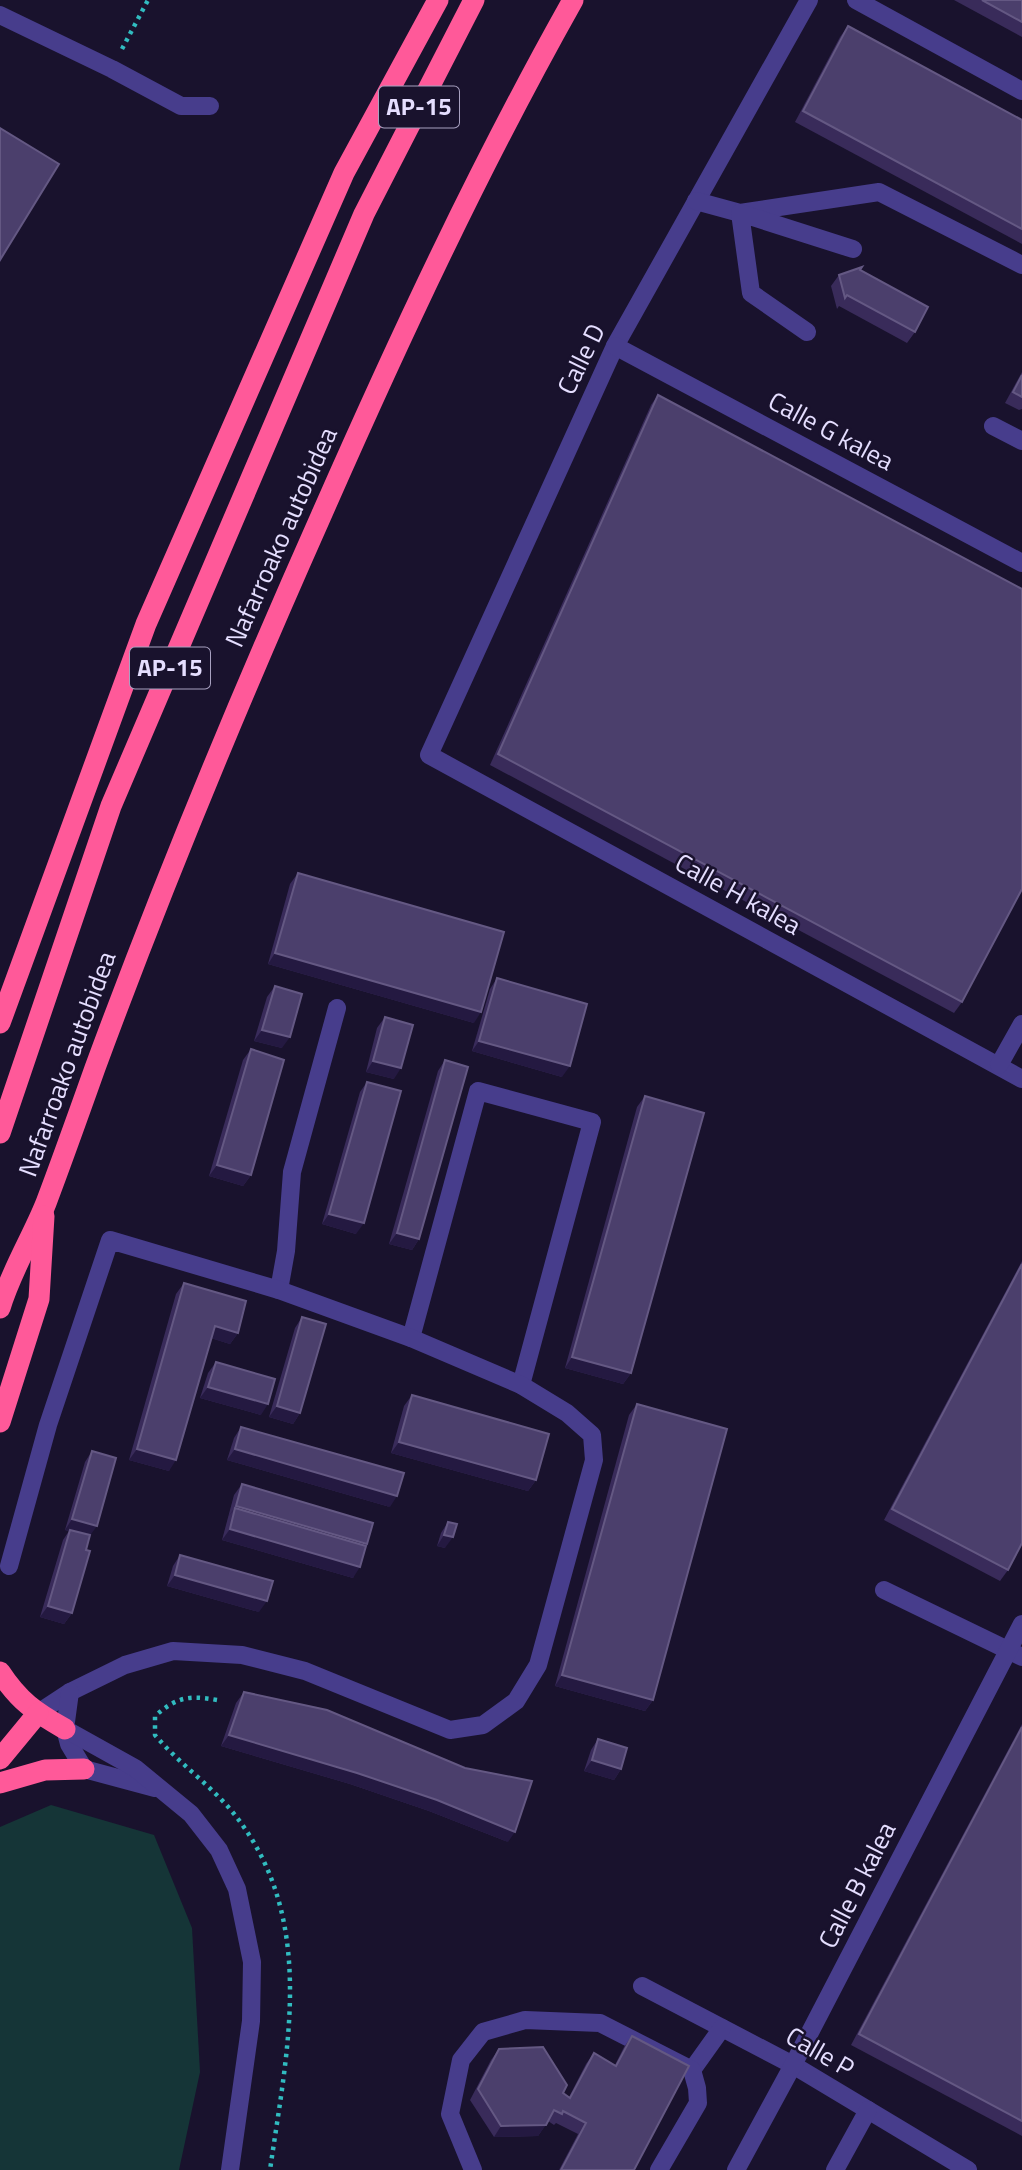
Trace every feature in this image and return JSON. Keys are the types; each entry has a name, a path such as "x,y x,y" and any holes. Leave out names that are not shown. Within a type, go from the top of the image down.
{"highway":[{"path":"0,1023 146,624 344,173 438,0"},
{"name":"Nafarroako autobidea","path":"0,1133 111,806 364,214 474,0"},
{"name":"Nafarroako autobidea","path":"0,1308 7,1284 45,1206 144,933 258,658 361,425 447,242 528,80 573,0"},
{"path":"0,1422 39,1299 45,1206"},
{"path":"0,1672 14,1693 38,1713 65,1729"},
{"path":"0,1759 38,1713"},
{"path":"0,1783 45,1770 84,1769"}],"street":[{"name":"Calle D","path":"429,755 615,346 809,0"},
{"path":"856,0 1022,92"},
{"path":"0,15 181,106 210,106"},
{"path":"740,213 879,192 1022,265"},
{"path":"696,201 853,249"},
{"path":"740,213 751,293 807,332"},
{"name":"Calle G kalea","path":"615,346 1022,563"},
{"path":"993,426 1022,441"},
{"name":"Calle H kalea","path":"429,755 1022,1079"},
{"path":"279,1290 286,1251 292,1172 337,1008"},
{"path":"999,1065 1022,1024"},
{"path":"411,1338 478,1091 592,1122 521,1385"},
{"path":"9,1566 48,1425 110,1240 279,1290 411,1338 521,1385 567,1413 592,1435 594,1460 538,1664 516,1701 483,1725 450,1730 305,1671 233,1654 173,1651 125,1665 70,1692 38,1713"},
{"path":"884,1590 1015,1653"},
{"name":"Calle B kalea","path":"736,2170 1015,1653 1022,1623"},
{"path":"70,1692 65,1729 69,1744 84,1769 159,1788"},
{"path":"65,1729 135,1768 191,1814 219,1850 237,1889 252,1962 251,2021 230,2170"},
{"name":"Calle P","path":"642,1986 793,2065 968,2170"},
{"path":"473,2170 450,2115 461,2060 483,2032 525,2020 600,2022 692,2070 698,2103 659,2170"},
{"path":"692,2070 722,2028"},
{"path":"835,2170 868,2110"}],"path":[{"path":"112,69 148,0"}],"green space":[{"path":"51,1805 154,1835 192,1928 200,2072 179,2170 0,2170 0,1827"}],"building":[{"path":"982,0 1022,0 1022,22"},
{"path":"848,26 1022,120 1022,229 803,111"},
{"path":"0,128 59,164 0,260"},
{"path":"862,267 860,270 928,307 915,332 847,295 845,298 839,275"},
{"path":"1022,375 1022,397 1013,392"},
{"path":"658,395 1022,589 1022,889 962,1002 498,754"},
{"path":"298,873 504,932 481,1012 275,953"},
{"path":"497,978 587,1004 570,1066 479,1041"},
{"path":"275,986 302,994 290,1037 262,1030"},
{"path":"385,1017 413,1025 401,1068 373,1061"},
{"path":"251,1049 284,1060 251,1175 217,1165"},
{"path":"445,1060 468,1067 419,1239 397,1233"},
{"path":"367,1082 401,1091 364,1223 329,1214"},
{"path":"645,1096 704,1113 631,1373 572,1357"},
{"path":"1022,1264 1022,1543 1008,1570 892,1509"},
{"path":"184,1283 246,1301 238,1333 215,1326 176,1460 137,1449"},
{"path":"302,1317 326,1324 300,1413 277,1406"},
{"path":"216,1362 275,1379 268,1404 208,1387"},
{"path":"412,1395 549,1434 536,1480 399,1442"},
{"path":"637,1404 727,1429 653,1700 562,1675"},
{"path":"241,1427 404,1473 397,1496 235,1449"},
{"path":"92,1451 116,1458 97,1526 72,1519"},
{"path":"242,1484 373,1523 367,1544 236,1506"},
{"path":"235,1508 366,1546 360,1567 230,1529"},
{"path":"448,1522 457,1524 453,1537 444,1535"},
{"path":"70,1530 90,1535 86,1550 90,1551 72,1613 48,1606"},
{"path":"180,1555 273,1581 267,1601 175,1575"},
{"path":"244,1692 327,1710 465,1768 532,1781 515,1832 437,1800 229,1735"},
{"path":"1022,1727 1022,2121 859,2034"},
{"path":"598,1739 627,1748 621,1769 592,1760"},
{"path":"632,2036 689,2066 634,2170 561,2170 586,2123 563,2111 562,2114 554,2110 546,2125 501,2126 478,2089 499,2049 543,2047 567,2085 563,2093 570,2098 594,2053 616,2066"}]}
